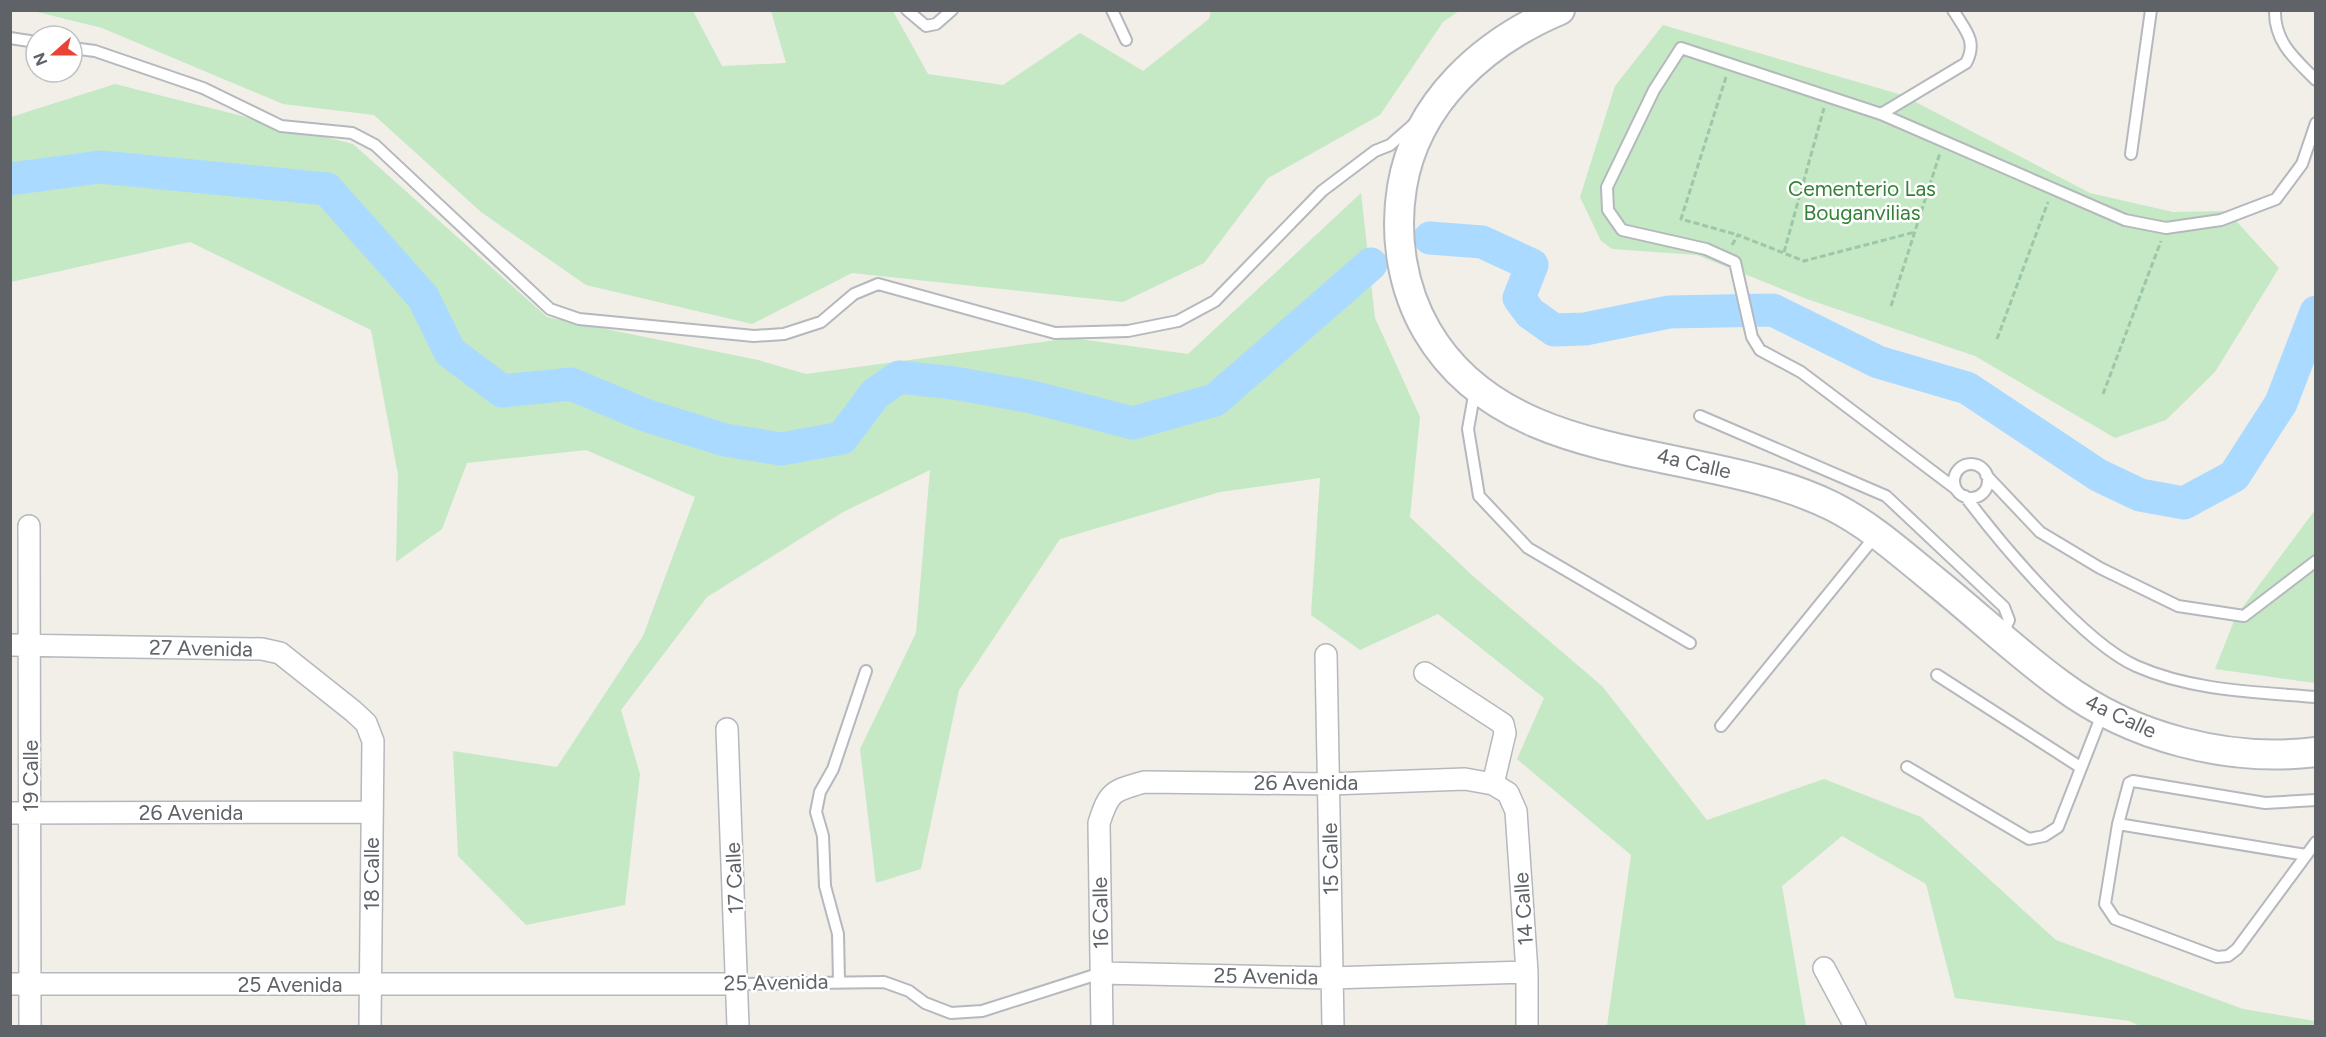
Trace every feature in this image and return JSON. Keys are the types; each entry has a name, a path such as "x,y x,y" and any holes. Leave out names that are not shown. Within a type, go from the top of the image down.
{"main road":[{"name":"4a Calle","path":"1560,10 1504,40 1476,60 1433,108 1421,127 1411,154 1400,205 1399,235 1404,268 1418,314 1439,350 1475,386 1496,403 1549,429 1788,487 1834,507 1877,534 2062,686 2103,711 2161,735 2215,749 2269,754 2316,752"}],"street":[{"name":"19 Calle","path":"29,526 20,645 20,984 30,1026"},
{"name":"27 Avenida","path":"20,645 262,649 280,653 366,723"},
{"name":"15 Calle","path":"1326,655 1333,1026"},
{"path":"1425,673 1503,724 1505,733 1500,788"},
{"name":"18 Calle","path":"366,723 373,741 370,1026"},
{"name":"17 Calle","path":"727,729 738,1026"},
{"name":"26 Avenida","path":"1106,800 1119,789 1144,782 1330,784 1465,778 1500,788"},
{"name":"14 Calle","path":"1500,788 1516,811 1527,972 1527,1026"},
{"name":"16 Calle","path":"1102,1026 1099,823 1106,800"},
{"name":"26 Avenida","path":"20,812 371,812"},
{"path":"1824,968 1855,1026"},
{"name":"25 Avenida","path":"1101,973 1331,978 1527,972"},
{"name":"25 Avenida","path":"20,984 738,984"}],"lane":[{"path":"907,10 926,26 936,24 952,10"},
{"path":"1112,10 1126,40"},
{"path":"1881,114 1966,63 1972,52 1970,38 1953,10"},
{"path":"2131,154 2151,10"},
{"path":"2275,10 2274,25 2285,50 2316,80"},
{"path":"1986,475 1987,485 1981,494 1961,493 1802,372 1760,350 1752,337 1730,260 1706,249 1622,230 1608,210 1607,187 1654,90 1681,48 1881,114 2125,220 2166,228 2222,220 2276,199 2302,164 2316,123"},
{"path":"84,50 95,51 203,88 281,126 352,133 375,145 549,309 579,319 754,336 784,334 821,322 854,294 878,284 1055,333 1128,331 1179,321 1215,301 1322,191 1375,151 1390,145 1433,108"},
{"path":"1475,386 1468,429 1479,496 1528,548 1690,643"},
{"path":"1700,416 1886,496 2004,607 2009,620 2002,636"},
{"path":"2316,561 2244,616 2178,606 2100,568 2040,532 1975,464 1965,465 1954,478 1961,493 1985,524 2058,602 2094,637 2134,666 2163,676 2227,690 2316,697"},
{"path":"1721,726 1877,534"},
{"path":"839,981 838,934 825,886 823,836 816,812 820,792 833,769 866,671"},
{"path":"1937,675 2080,767"},
{"path":"1907,766 2029,839 2044,836 2058,827 2103,711"},
{"path":"2316,800 2265,803 2133,781 2126,787 2105,904 2115,919 2217,957 2228,956 2237,949 2316,842"},
{"path":"2118,824 2306,855"},
{"name":"25 Avenida","path":"738,984 884,982 909,991 925,1003 951,1013 982,1011 1101,973"}],"path":[{"path":"1730,63 1681,219 1738,236 1804,261 1915,232"},
{"path":"1784,253 1828,95"},
{"path":"1891,306 1944,140"},
{"path":"1997,339 2053,189"},
{"path":"2103,394 2166,228"},
{"path":"1730,260 1738,236"}],"green space":[{"path":"33,11 693,11 722,66 786,63 771,11 893,11 928,74 1003,85 1080,33 1143,71 1209,19 1211,11 1459,11 1443,22 1380,115 1268,178 1204,263 1123,302 852,273 752,324 586,285 481,212 374,115 283,104 102,28"},
{"name":"Cementerio Las Bouganvilias","path":"1663,25 1902,95 2090,193 2173,212 2227,211 2279,268 2215,372 2166,420 2115,438 1975,356 1807,299 1697,255 1612,249 1601,241 1580,197 1615,86"},
{"path":"115,84 353,144 547,317 758,360 806,374 1072,338 1188,354 1361,193 1375,318 1420,417 1410,517 1474,577 1602,686 1707,820 1824,779 1921,817 2056,940 2243,1009 2315,1021 2315,1026 2140,1026 2129,1021 1955,998 1926,884 1842,836 1782,886 1806,1026 1607,1026 1631,855 1517,759 1544,698 1438,614 1360,650 1311,615 1320,478 1220,492 1060,539 959,690 921,869 876,883 860,749 916,633 930,470 843,512 707,597 621,710 640,774 625,905 526,925 458,856 453,751 557,767 643,636 695,497 586,450 467,463 442,529 396,562 398,475 371,330 190,242 11,282 11,117"},
{"path":"2315,510 2315,683 2215,669 2236,616"}],"waterway":[{"path":"10,179 100,167 327,189 423,297 450,352 502,391 571,384 645,415 725,440 781,449 842,438 875,394 899,377 954,383 1032,397 1133,423 1215,400 1371,264"},
{"path":"1430,238 1482,242 1532,265 1519,298 1530,313 1554,330 1585,329 1669,312 1773,310 1878,362 1967,388 2098,475 2140,495 2184,503 2234,476 2281,403 2316,312"}]}
